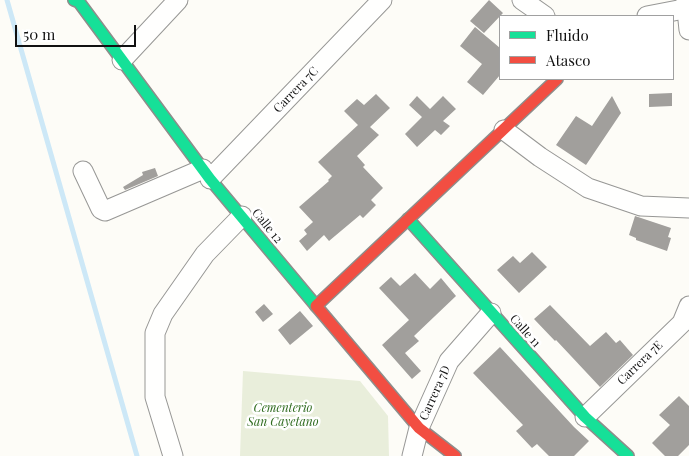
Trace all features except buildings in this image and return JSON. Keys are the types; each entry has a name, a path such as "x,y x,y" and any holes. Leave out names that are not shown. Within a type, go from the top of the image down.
{"street":[{"name":"Calle 12","path":"74,0 79,2 206,174 419,428 454,456"},
{"path":"122,60 178,0"},
{"name":"Carrera 7C","path":"83,171 101,209 105,211 206,174 382,0"},
{"path":"522,0 544,15"},
{"path":"651,15 688,6 689,31 674,35"},
{"path":"316,306 556,80"},
{"path":"504,130 540,157 588,188 640,206 689,208"},
{"path":"173,456 155,398 155,332 163,314 205,254 242,216"},
{"name":"Calle 11","path":"408,219 585,417 628,456"},
{"name":"Carrera 7E","path":"585,417 682,323 689,306"},
{"name":"Carrera 7D","path":"412,456 419,428 449,361 491,314"}],"green space":[{"name":"Cementerio San Cayetano","path":"243,371 360,381 388,416 389,456 240,456"}],"waterway":[{"path":"7,0 137,456"}],"traffic: fast":[{"path":"74,0 79,2 210,179 317,307"},
{"path":"408,219 585,417 628,456"}],"traffic: jam":[{"path":"316,306 556,80"},
{"path":"317,307 419,428 455,456"}]}
